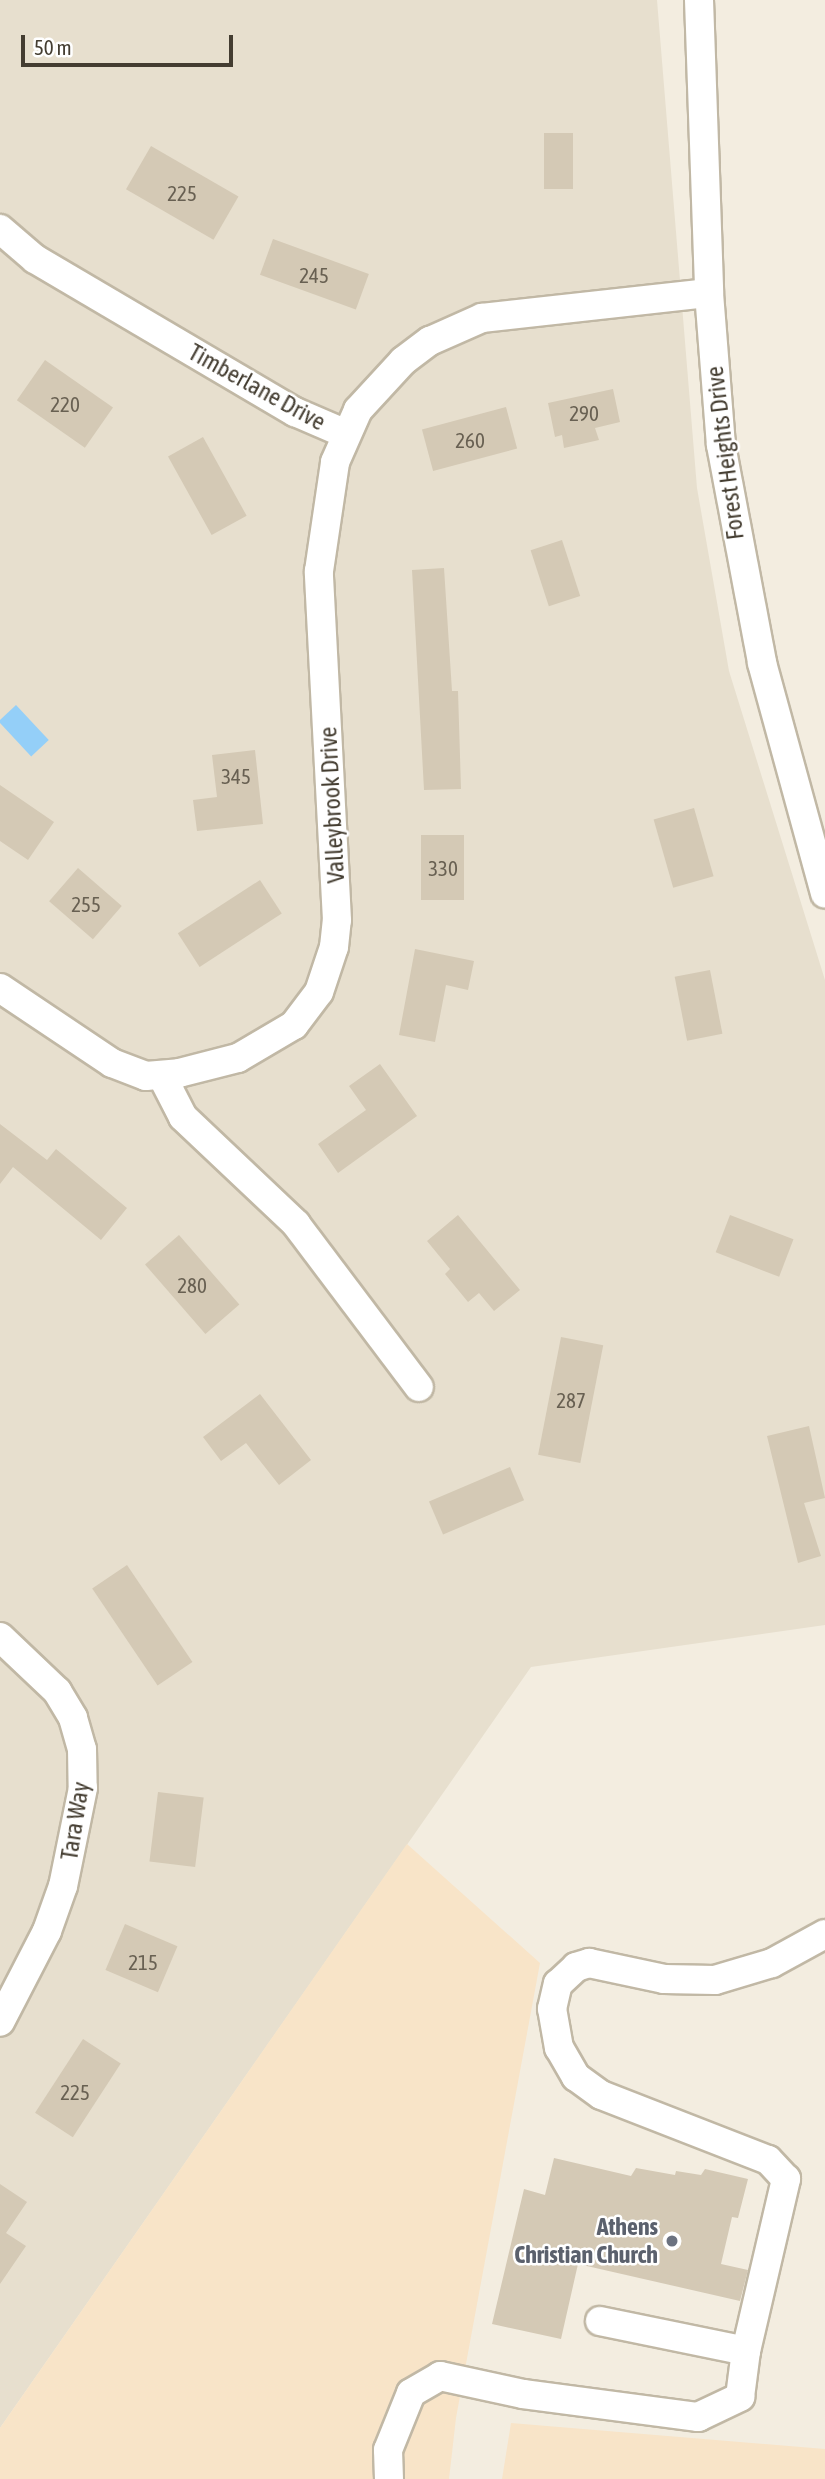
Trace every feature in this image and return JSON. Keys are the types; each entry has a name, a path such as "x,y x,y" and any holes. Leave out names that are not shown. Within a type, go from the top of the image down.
{"street":[{"name":"Forest Heights Drive","path":"699,0 709,293 721,445 736,545 762,663 825,894"},
{"name":"Timberlane Drive","path":"1,233 34,259 295,412 345,434 376,386 403,361 430,341 482,318 709,293"},
{"name":"Valleybrook Drive","path":"0,988 112,1063 132,1072 162,1076 238,1058 274,1040 294,1025 319,992 334,947 337,896 319,570 327,500 345,434"},
{"path":"162,1076 183,1117 296,1224 419,1387"},
{"name":"Tara Way","path":"0,1637 32,1664 73,1718 82,1749 83,1788 63,1886 47,1931 0,2022"},
{"path":"389,2479 387,2450 411,2393 440,2376 523,2394 698,2417 740,2398 746,2351 786,2188 783,2171 768,2160 588,2087 576,2077 559,2048 553,1996 564,1975 589,1963 664,1979 715,1980 772,1963 825,1934"},
{"path":"600,2321 746,2351"}],"shaded area":[{"path":"0,0 657,0 697,488 729,671 825,980 825,1625 531,1667 0,2428"},
{"path":"407,1844 540,1963 456,2418 449,2479 0,2479 0,2428"},
{"path":"511,2423 825,2449 825,2479 502,2479"}],"water":[{"path":"16,705 49,740 31,756 0,723"}],"building":[{"path":"544,133 573,133 573,189 544,189"},
{"path":"151,146 238,196 213,240 126,189"},
{"path":"273,239 369,274 356,310 260,275"},
{"path":"45,360 113,408 85,448 17,400"},
{"path":"613,389 620,422 595,428 599,440 564,448 562,435 555,437 548,403"},
{"path":"506,407 517,449 433,471 422,430"},
{"path":"203,437 247,516 212,535 168,456"},
{"path":"562,540 580,596 549,606 531,550"},
{"path":"444,568 452,691 458,691 461,789 424,790 412,570"},
{"path":"255,750 263,824 197,831 193,800 217,797 212,755"},
{"path":"0,785 54,822 28,860 0,841"},
{"path":"694,808 714,876 673,888 654,820"},
{"path":"421,835 464,835 464,900 421,900"},
{"path":"78,868 122,906 93,939 49,901"},
{"path":"260,880 282,914 200,967 178,933"},
{"path":"415,949 474,961 468,990 446,985 435,1042 399,1035"},
{"path":"710,970 722,1034 687,1041 675,977"},
{"path":"380,1064 417,1116 338,1173 318,1144 366,1110 349,1086"},
{"path":"0,1124 47,1160 56,1149 127,1208 101,1240 13,1167 0,1184"},
{"path":"458,1215 520,1290 494,1311 479,1293 468,1302 445,1274 450,1269 427,1241"},
{"path":"730,1215 793,1239 779,1277 716,1252"},
{"path":"179,1235 239,1304 205,1334 145,1265"},
{"path":"561,1337 603,1345 580,1463 538,1455"},
{"path":"260,1394 311,1460 279,1485 246,1443 221,1461 203,1437"},
{"path":"809,1426 825,1498 804,1503 821,1556 798,1563 767,1436"},
{"path":"510,1467 524,1500 443,1535 429,1501"},
{"path":"127,1565 192,1662 158,1685 92,1588"},
{"path":"158,1792 204,1798 195,1867 149,1861"},
{"path":"125,1924 177,1946 158,1992 105,1970"},
{"path":"83,2039 121,2064 73,2137 35,2113"},
{"name":"Athens Christian Church","path":"554,2158 631,2176 636,2168 675,2175 676,2171 701,2175 705,2169 748,2179 738,2218 732,2217 721,2264 748,2270 740,2301 578,2264 561,2339 492,2324 524,2189 545,2195"},
{"path":"0,2184 27,2202 6,2233 26,2246 0,2284"}],"place":[{"name":"Athens Christian Church","path":"672,2241"}]}
